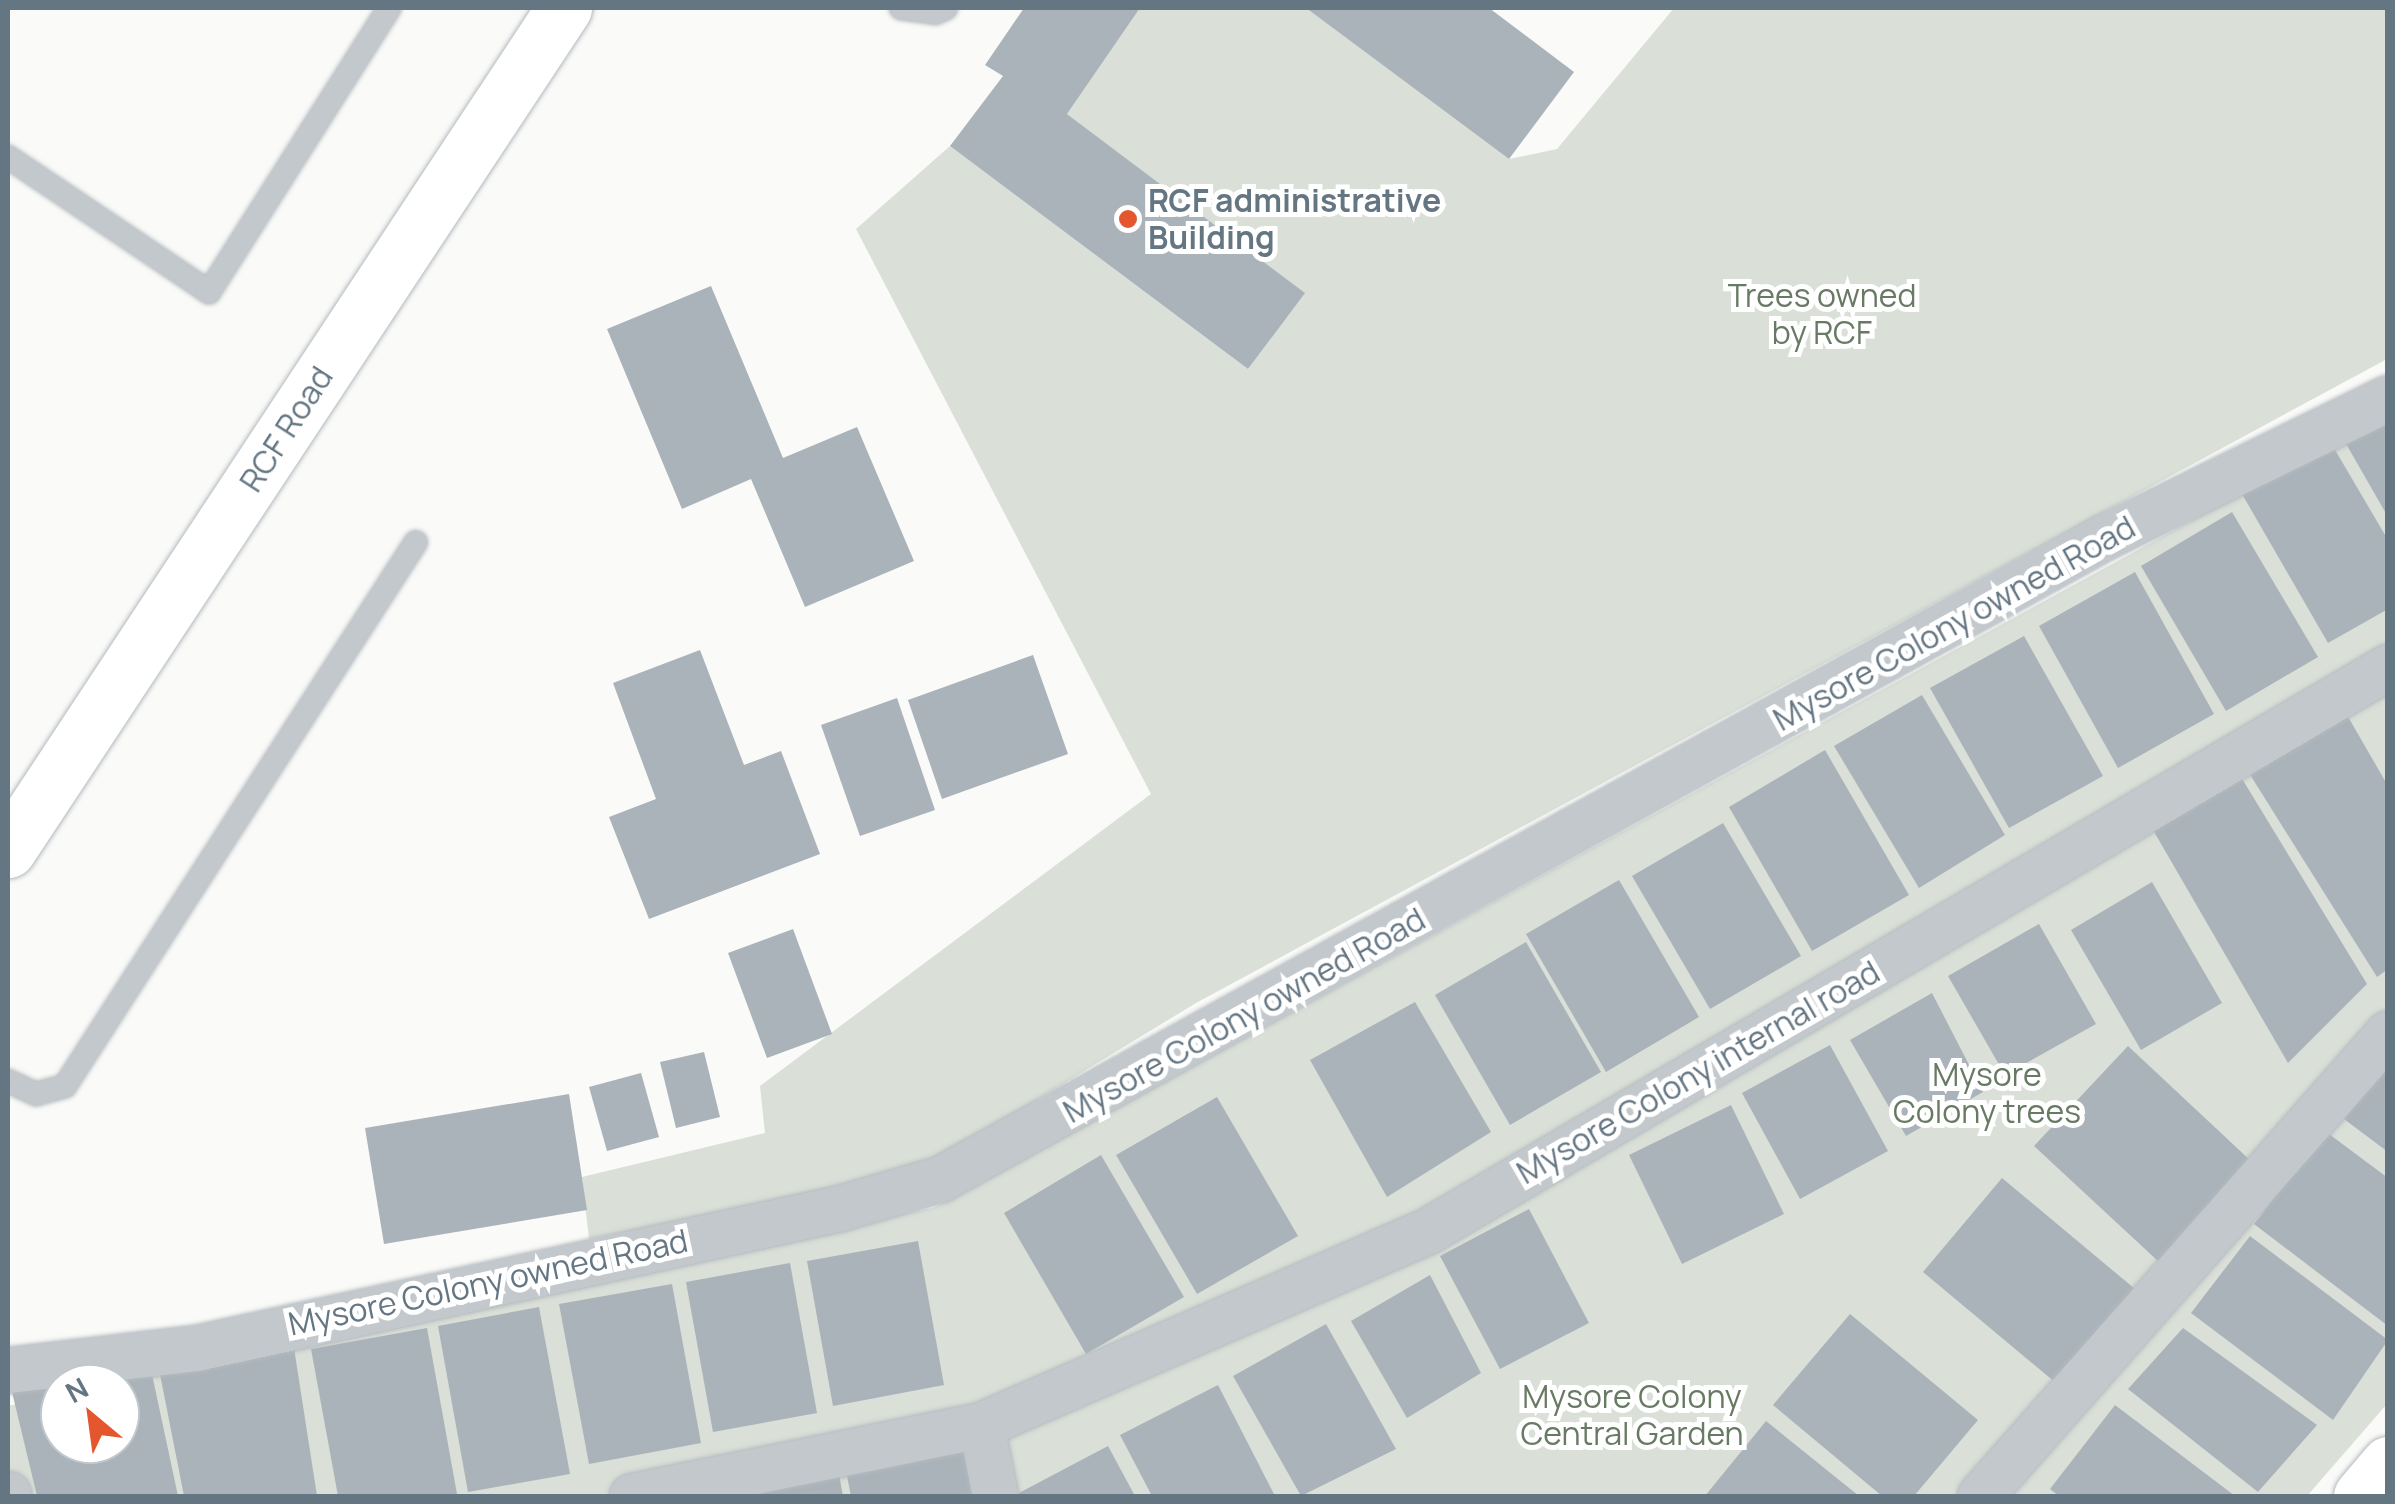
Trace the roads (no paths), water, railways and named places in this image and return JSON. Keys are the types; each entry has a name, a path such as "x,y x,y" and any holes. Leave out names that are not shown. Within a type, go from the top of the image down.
{"main road":[{"name":"RCF Road","path":"8,850 564,8"},
{"path":"2361,1496 2388,1464"}],"street":[{"name":"Mysore Colony owned Road","path":"8,1370 196,1348 840,1208 940,1179 2102,538 2388,398"},
{"name":"Mysore Colony internal road","path":"632,1496 981,1425 1429,1230 2388,667"},
{"path":"1980,1496 2388,1034"},
{"path":"981,1425 996,1496"}],"lane":[{"path":"8,157 208,292 389,8"},
{"path":"901,8 935,13 946,8"},
{"path":"8,1080 36,1094 65,1086 416,542"}],"place":[{"name":"RCF administrative Building","path":"1128,219"}],"park label":[{"name":"Trees owned by RCF","path":"1822,314"},
{"name":"Mysore Colony trees","path":"1987,1094"},
{"name":"Mysore Colony Central Garden","path":"1632,1416"}]}
